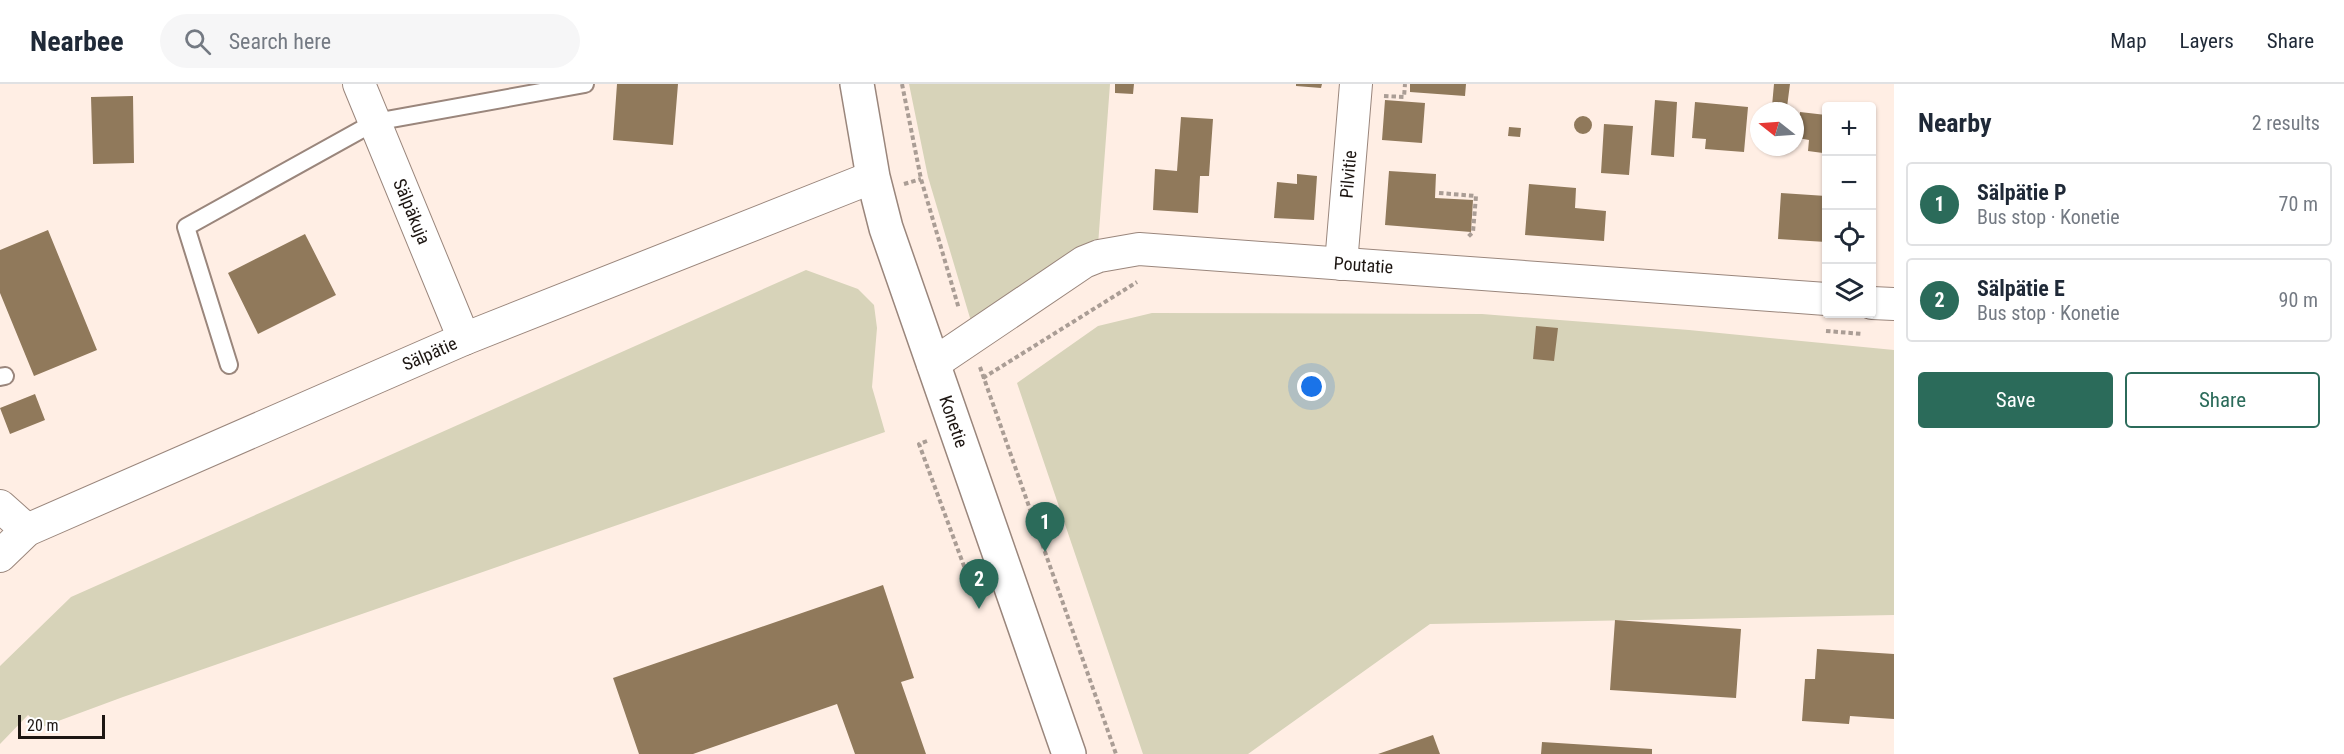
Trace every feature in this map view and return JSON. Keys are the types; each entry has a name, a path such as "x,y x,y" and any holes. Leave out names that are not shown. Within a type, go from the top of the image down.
{"street":[{"name":"Sälpäkuja","path":"359,84 464,339"},
{"name":"Konetie","path":"857,84 873,177 886,228 1069,754"},
{"name":"Pilvitie","path":"1341,264 1368,92"},
{"name":"Sälpätie","path":"0,556 27,530 464,339 873,177"},
{"name":"Poutatie","path":"933,364 1069,271 1099,256 1139,249 1822,299"},
{"path":"1876,303 1894,304"},
{"path":"0,506 27,530"}],"lane":[{"path":"229,365 186,226 375,122 585,84"}],"path":[{"path":"902,84 921,179 955,300 1116,754"},
{"path":"1368,92 1404,97 1405,84"},
{"path":"1439,193 1476,196 1473,232 1468,237"},
{"path":"983,378 1140,280"},
{"path":"1823,331 1870,334"},
{"path":"956,431 919,444 968,577"}],"shaded area":[{"path":"909,84 1110,84 1098,245 973,328 928,177"},
{"path":"806,270 858,289 874,305 877,328 872,387 885,432 42,727 28,715 0,744 0,666 71,597"},
{"path":"1152,313 1482,314 1689,330 1894,350 1894,615 1430,624 1248,754 1143,754 1017,383 1098,326"}],"building":[{"path":"617,84 678,84 673,145 613,140"},
{"path":"1115,84 1134,84 1133,94 1115,93"},
{"path":"1296,84 1322,84 1321,88 1296,86"},
{"path":"1410,84 1466,84 1465,96 1410,92"},
{"path":"1774,84 1790,84 1788,102 1772,102"},
{"path":"133,96 134,163 93,164 91,97"},
{"path":"1385,100 1425,103 1422,143 1382,140"},
{"path":"1655,100 1677,102 1674,157 1651,155"},
{"path":"1695,102 1748,107 1744,152 1705,149 1706,139 1692,138"},
{"path":"1804,112 1822,115 1822,153 1808,151 1809,140 1804,139"},
{"path":"1579,116 1587,116 1592,121 1590,132 1579,134 1574,129 1574,121"},
{"path":"1181,117 1213,119 1209,176 1200,176 1198,213 1153,210 1155,169 1177,171"},
{"path":"1604,124 1633,126 1629,175 1601,173"},
{"path":"1509,127 1521,128 1520,137 1508,136"},
{"path":"1389,171 1436,174 1435,198 1473,200 1471,232 1385,225"},
{"path":"1297,174 1317,176 1314,220 1274,218 1277,182 1297,184"},
{"path":"1529,184 1576,188 1575,208 1606,211 1604,241 1525,235"},
{"path":"1781,193 1822,196 1822,242 1778,239"},
{"path":"48,230 97,350 34,376 0,293 0,250"},
{"path":"305,234 336,295 258,334 228,273"},
{"path":"1536,326 1558,328 1554,361 1533,359"},
{"path":"35,394 45,420 10,434 0,408"},
{"path":"883,585 914,678 901,682 926,754 855,754 837,704 693,754 639,754 613,678"},
{"path":"1615,620 1741,629 1736,698 1610,690"},
{"path":"1817,649 1894,654 1894,719 1850,716 1849,724 1802,721 1805,679 1815,679"},
{"path":"1433,735 1440,754 1378,754"},
{"path":"1542,742 1652,749 1652,754 1541,754"}],"place":[{"name":"Sälpätie P","path":"1045,552"},
{"name":"Sälpätie E","path":"979,609"}]}
